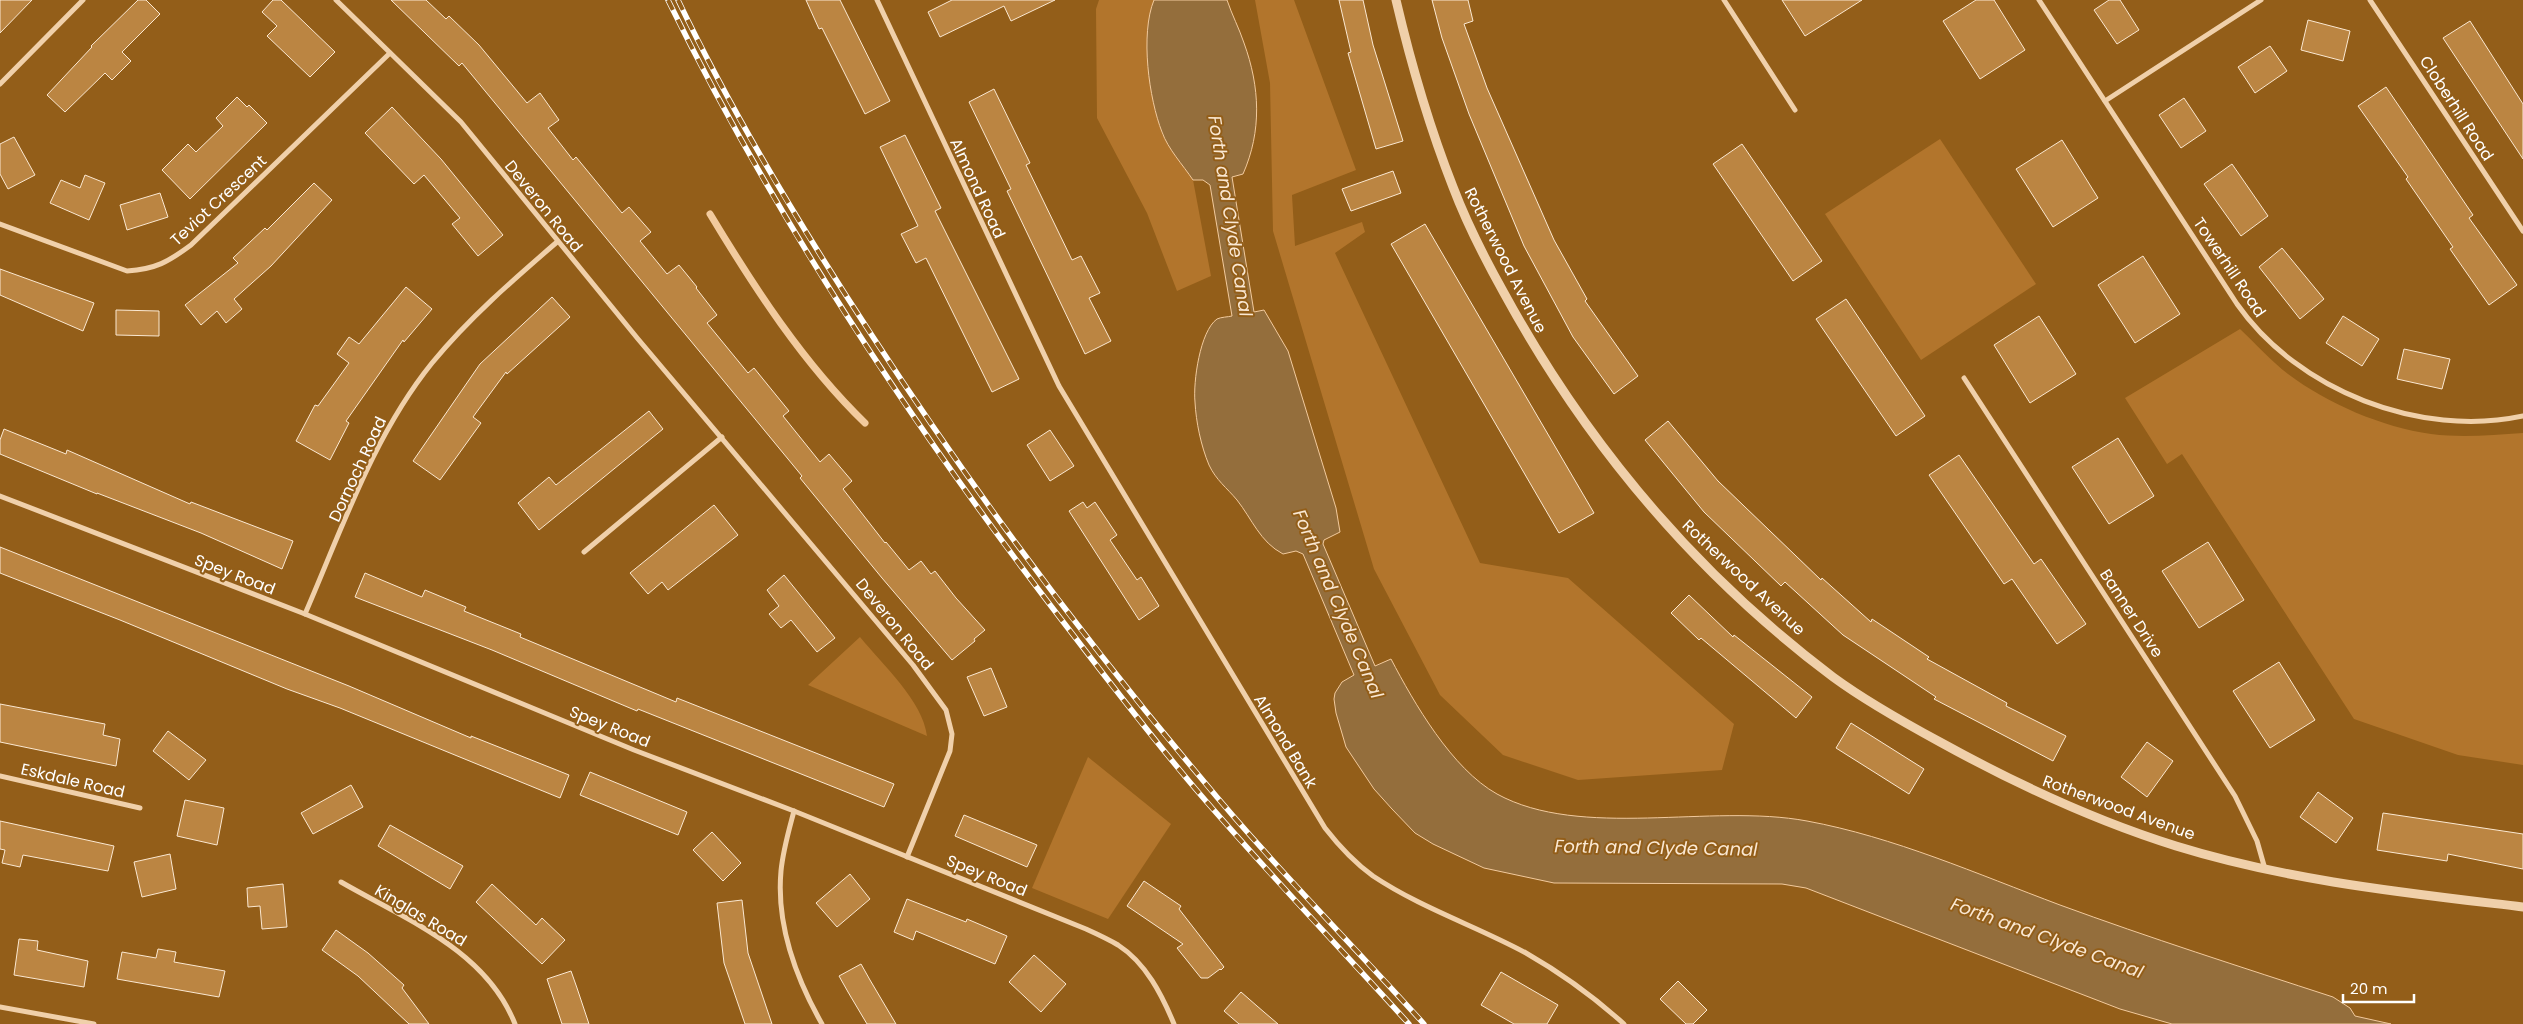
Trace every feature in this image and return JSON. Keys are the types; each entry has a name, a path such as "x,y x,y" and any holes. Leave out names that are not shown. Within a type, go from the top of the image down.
{"street":[{"path":"0,84 82,0"},
{"name":"Deveron Road","path":"336,0 461,122 557,242 862,604 927,683 946,710 952,734 950,751 907,857"},
{"name":"Rotherwood Avenue","path":"1396,0 1426,113 1453,189 1481,250 1526,334 1556,383 1633,486 1714,573 1764,622 1835,678 1883,710 1987,768 2058,803 2139,834 2215,857 2265,869 2370,888 2523,908"},
{"path":"1724,0 1795,110"},
{"name":"Towerhill Road","path":"2039,0 2242,311 2260,332 2308,371 2356,397 2404,414 2467,421 2502,420 2523,416"},
{"path":"2106,101 2261,0"},
{"name":"Cloberhill Road","path":"2370,0 2523,230"},
{"name":"Almond Road","path":"880,1 1059,386"},
{"name":"Teviot Crescent","path":"0,224 127,271 149,269 168,262 191,245 390,53"},
{"name":"Dornoch Road","path":"306,614 371,462 397,414 426,371 471,319 557,242"},
{"name":"Banner Drive","path":"1964,378 2235,796 2256,841 2265,869"},
{"name":"Almond Bank","path":"1059,386 1301,792 1324,828 1344,851 1373,876 1408,896 1525,953 1598,1000 1624,1024"},
{"path":"584,552 722,437"},
{"name":"Spey Road","path":"0,496 306,614 634,750 794,811 1086,929 1119,945 1142,968 1162,994 1174,1024"},
{"name":"Eskdale Road","path":"0,776 140,808"},
{"path":"794,811 781,870 781,898 795,970 822,1024"},
{"name":"Kinglas Road","path":"341,882 441,938 466,956 486,978 506,1006 515,1024"},
{"path":"0,1007 94,1024"}],"shaded area":[{"path":"1099,0 1154,0 1148,32 1148,68 1162,134 1193,180 1211,276 1177,291 1147,213 1097,118 1096,9"},
{"path":"1255,0 1294,0 1356,170 1292,195 1295,246 1362,222 1365,232 1335,253 1480,563 1568,578 1734,724 1722,770 1578,780 1503,755 1440,695 1374,569 1273,231 1270,83"},
{"path":"1940,139 2036,284 1921,360 1825,214"},
{"path":"2240,329 2276,364 2304,385 2356,413 2375,420 2412,431 2431,434 2477,436 2523,433 2523,765 2458,755 2354,719 2182,454 2167,464 2125,398"},
{"path":"860,637 910,696 924,723 927,736 808,685"},
{"path":"1088,757 1171,824 1108,919 1032,888"}],"water":[{"name":"Forth and Clyde Canal","path":"1154,0 1227,0 1249,59 1256,92 1256,125 1249,158 1243,174 1232,177 1254,312 1264,310 1288,351 1336,508 1340,532 1324,540 1323,544 1375,666 1391,659 1436,734 1465,769 1480,783 1497,794 1530,808 1567,815 1607,818 1770,817 1807,821 1839,828 1903,846 2128,929 2333,997 2350,1008 2355,1016 2391,1024 2172,1024 2120,1009 1806,888 1782,884 1554,883 1484,868 1433,844 1415,833 1374,789 1346,747 1334,699 1335,693 1342,682 1354,675 1303,554 1296,551 1283,554 1262,537 1237,500 1215,475 1204,450 1195,402 1195,382 1199,358 1206,334 1211,325 1217,319 1232,316 1210,185 1203,180 1193,180 1172,151 1162,132 1153,102 1147,48 1150,14"}],"building":[{"path":"0,0 32,0 0,33"},
{"path":"138,0 146,0 160,14 122,52 131,61 112,80 105,73 65,112 47,95 91,46"},
{"path":"273,0 281,0 335,52 310,77 267,36 277,26 262,12"},
{"path":"391,0 426,0 446,19 449,16 479,45 527,103 540,93 559,120 548,128 573,160 576,157 622,213 629,207 651,232 640,241 667,274 679,265 697,287 717,315 707,323 748,373 754,368 789,411 783,416 820,462 829,454 852,481 843,489 885,543 909,570 921,561 931,574 935,571 985,630 974,639 975,641 952,660 882,578 800,478 802,476 462,63 459,66"},
{"path":"806,0 840,0 890,101 865,114 822,28 819,29"},
{"path":"952,0 1055,0 1011,21 1004,6 940,37 928,12"},
{"path":"1339,0 1363,0 1373,45 1403,141 1376,149 1348,53 1351,52"},
{"path":"1432,0 1468,0 1473,21 1464,24 1487,88 1554,240 1587,299 1585,301 1638,376 1614,394 1573,337 1524,246 1469,114 1442,38"},
{"path":"1782,0 1862,0 1805,36"},
{"path":"1976,0 1994,0 2025,50 1980,79 1943,21"},
{"path":"2109,0 2120,0 2139,30 2117,44 2094,10"},
{"path":"2308,20 2350,31 2343,61 2301,50"},
{"path":"2470,21 2523,104 2523,159 2443,38"},
{"path":"2270,46 2287,71 2255,93 2238,67"},
{"path":"2386,87 2473,215 2469,218 2517,285 2489,305 2450,249 2453,247 2406,179 2408,177 2358,106"},
{"path":"994,89 1030,163 1026,165 1072,260 1081,256 1100,293 1089,298 1111,341 1085,354 1007,191 1011,189 969,102"},
{"path":"237,97 247,107 249,105 267,123 190,199 162,170 188,144 196,152 223,126 216,118"},
{"path":"2184,98 2206,131 2181,148 2159,115"},
{"path":"392,107 441,159 503,235 478,256 452,224 460,218 424,175 414,184 365,133"},
{"path":"905,135 941,208 935,211 1019,379 992,392 926,258 916,263 901,234 918,226 880,147"},
{"path":"14,137 35,175 8,189 0,174 0,144"},
{"path":"2062,140 2098,198 2053,227 2016,169"},
{"path":"1742,144 1822,261 1793,281 1713,164"},
{"path":"2232,164 2268,216 2241,236 2204,184"},
{"path":"1393,171 1401,193 1351,211 1342,189"},
{"path":"85,175 105,183 89,220 50,203 61,180 80,188"},
{"path":"314,183 332,200 271,266 234,299 242,309 226,323 217,311 201,325 185,305 238,263 233,258 265,228 267,230"},
{"path":"160,193 168,217 127,230 120,205"},
{"path":"1425,224 1594,513 1559,533 1391,244"},
{"path":"2282,248 2324,299 2300,319 2259,267"},
{"path":"2143,256 2180,314 2135,343 2098,285"},
{"path":"0,269 94,303 83,331 0,295"},
{"path":"406,287 432,309 404,342 403,340 346,421 349,423 330,460 296,441 315,405 318,406 349,363 337,354 349,337 359,344"},
{"path":"552,297 570,317 507,374 506,372 473,417 481,423 440,480 413,461 480,364"},
{"path":"1846,299 1925,416 1896,436 1816,319"},
{"path":"116,310 159,311 159,336 116,335"},
{"path":"2039,316 2076,374 2030,403 1994,345"},
{"path":"2343,316 2379,339 2362,366 2326,343"},
{"path":"2404,349 2450,359 2442,389 2397,379"},
{"path":"649,411 663,429 539,530 518,503 549,477 556,485"},
{"path":"1668,421 1718,481 1821,580 1822,578 1871,622 1872,619 1929,657 1927,659 2007,703 2006,706 2066,736 2053,761 1934,699 1936,697 1843,635 1785,582 1781,586 1704,512 1645,440"},
{"path":"4,429 66,454 67,450 190,504 191,502 293,541 282,569 201,533 97,494 0,454 0,440"},
{"path":"1050,430 1074,466 1050,481 1027,445"},
{"path":"2118,438 2154,496 2109,524 2072,467"},
{"path":"1959,455 2034,564 2041,559 2086,624 2057,644 2012,579 2004,584 1929,475"},
{"path":"1083,502 1087,508 1095,502 1117,535 1110,540 1137,580 1141,577 1159,606 1139,620 1069,511"},
{"path":"714,505 738,535 668,590 662,582 648,594 630,573"},
{"path":"2208,542 2244,600 2199,628 2162,571"},
{"path":"0,547 349,686 471,738 471,736 569,775 560,798 0,573"},
{"path":"365,573 422,597 425,590 466,607 464,611 521,634 520,637 676,702 677,698 894,784 884,807 638,709 637,711 492,650 355,597"},
{"path":"784,575 835,638 817,652 791,620 781,628 769,614 779,606 767,590"},
{"path":"1689,595 1733,637 1734,635 1812,697 1796,718 1701,638 1699,640 1671,613"},
{"path":"2279,662 2315,720 2270,748 2233,691"},
{"path":"991,668 1007,707 984,716 967,677"},
{"path":"0,704 105,724 103,735 120,739 116,766 0,742"},
{"path":"1851,723 1924,769 1909,794 1836,748"},
{"path":"168,731 206,760 189,780 153,751"},
{"path":"2147,742 2173,761 2147,797 2121,777"},
{"path":"590,772 687,812 678,835 580,795"},
{"path":"351,785 363,807 313,834 301,813"},
{"path":"2318,792 2353,818 2336,843 2300,817"},
{"path":"185,800 224,808 217,845 177,836"},
{"path":"2383,813 2523,834 2523,869 2448,854 2447,861 2377,850"},
{"path":"964,815 1037,845 1027,867 955,836"},
{"path":"0,821 114,846 108,871 23,855 20,867 2,863 5,850 0,849"},
{"path":"390,825 463,866 450,889 378,846"},
{"path":"712,832 741,863 723,881 693,850"},
{"path":"170,854 176,889 142,897 134,862"},
{"path":"850,874 870,899 837,927 816,903"},
{"path":"1144,881 1181,906 1179,909 1224,967 1221,970 1208,978 1201,978 1177,948 1183,944 1127,906"},
{"path":"283,884 287,927 262,929 260,906 248,907 247,888"},
{"path":"492,884 536,925 542,918 565,940 542,964 476,902"},
{"path":"907,899 966,922 967,919 1007,936 995,964 916,931 913,940 894,932"},
{"path":"742,900 748,953 772,1024 745,1024 724,963 717,903"},
{"path":"336,930 368,953 404,985 402,988 429,1024 409,1024 358,976 322,950"},
{"path":"19,939 38,941 37,950 88,961 84,987 14,975"},
{"path":"158,949 176,952 174,962 225,971 219,997 117,979 122,952 156,958"},
{"path":"1034,955 1066,984 1041,1012 1009,982"},
{"path":"861,964 896,1024 867,1024 848,992 839,976"},
{"path":"571,971 589,1024 562,1024 547,979"},
{"path":"1501,972 1558,1005 1547,1024 1514,1024 1481,1005"},
{"path":"1678,981 1707,1010 1693,1024 1686,1024 1660,999"},
{"path":"1241,992 1278,1024 1239,1024 1224,1011"}],"waterway":[{"path":"710,214 744,269 800,350 842,400 865,423"}],"railway":[{"path":"668,0 754,163 801,243 901,398 1008,549 1130,709 1199,793 1409,1024"},
{"path":"678,0 722,87 820,255 911,394 1030,562 1114,672 1228,810 1424,1024"}]}
